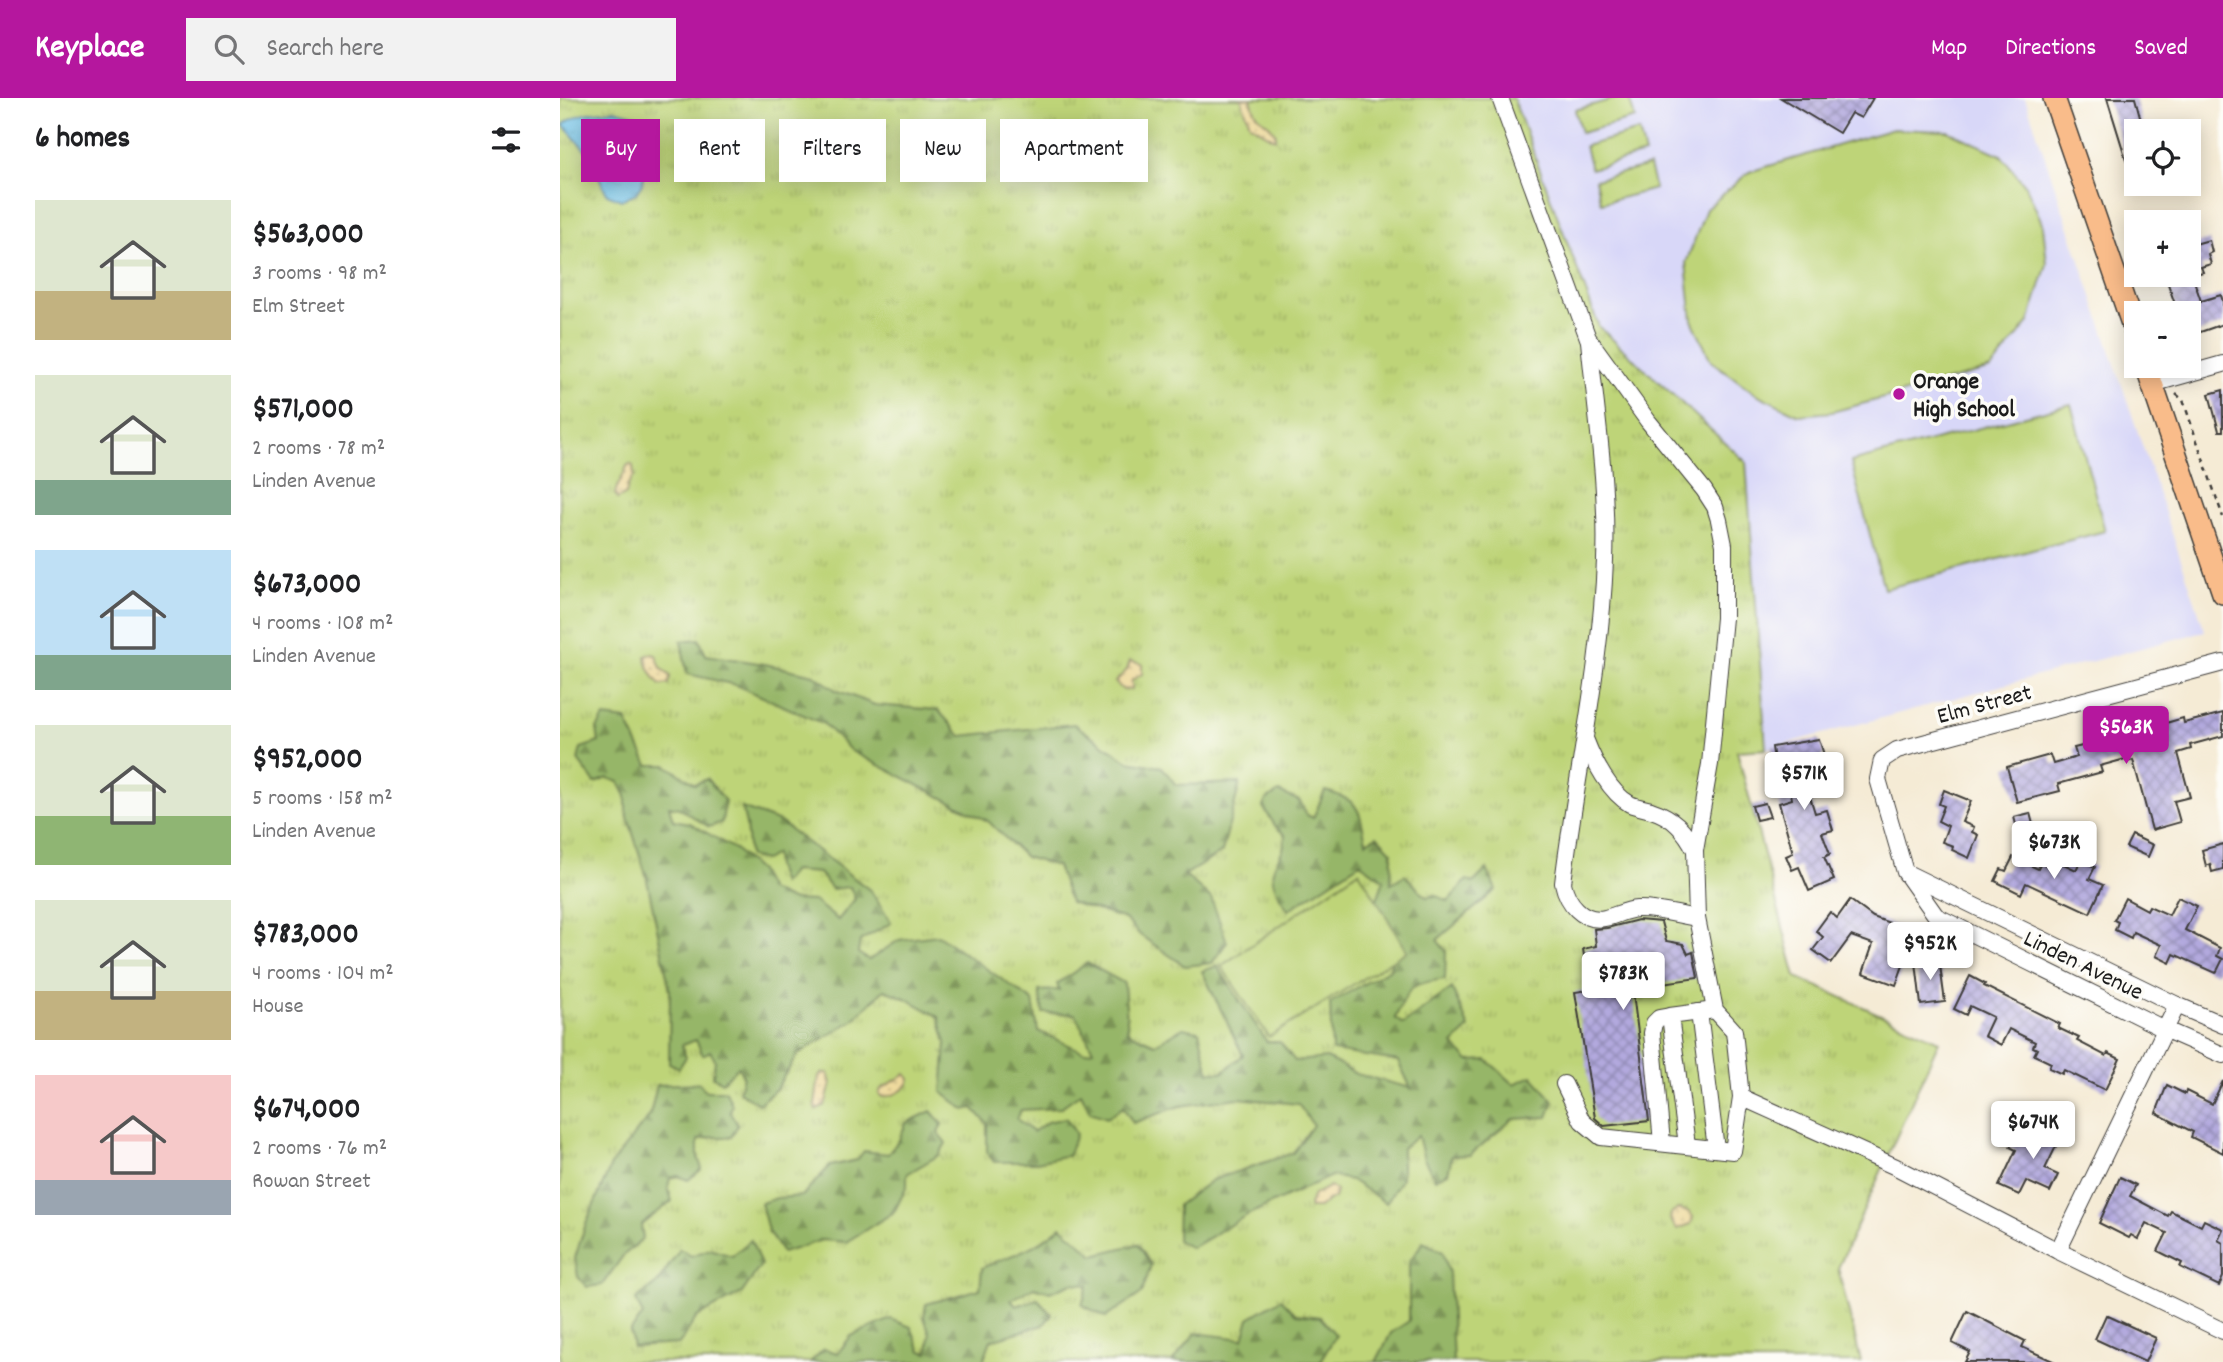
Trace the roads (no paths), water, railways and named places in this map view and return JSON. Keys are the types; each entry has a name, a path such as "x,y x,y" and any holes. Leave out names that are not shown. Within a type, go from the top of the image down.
{"main road":[{"path":"2054,98 2124,301"},
{"path":"2150,378 2223,593"}],"street":[{"path":"1500,98 1588,338 1605,505 1605,560 1593,689 1563,883 1569,901 1576,911 1602,919 1638,909 1698,918"},
{"path":"1588,338 1648,421 1704,489 1715,507 1724,545 1724,618 1710,764 1695,850 1716,1149"},
{"path":"2201,367 2223,364"},
{"name":"Elm Street","path":"1882,760 1897,750 2223,663"},
{"path":"1586,739 1590,752 1619,796 1681,826 1695,850"},
{"name":"Linden Avenue","path":"1882,760 1878,779 1905,872 1936,916 2166,1030 2223,1055"},
{"name":"Linden Avenue","path":"1905,872 2223,1025"},
{"path":"2031,962 2043,939"},
{"path":"2058,1251 2177,1005"},
{"path":"1564,1084 1582,1121 1601,1137 1733,1151 1741,1097 1734,1031 1707,1012 1659,1018 1654,1023 1652,1033 1662,1143"},
{"path":"1670,1016 1686,1146"},
{"path":"1741,1097 1896,1167 2058,1251 2223,1331"}],"water":[{"path":"614,110 638,116 640,119 581,119 581,145 563,125 593,112"},
{"path":"601,182 642,182 636,193 621,200 607,194"}],"place":[{"name":"Orange High School","path":"1899,394"}]}
